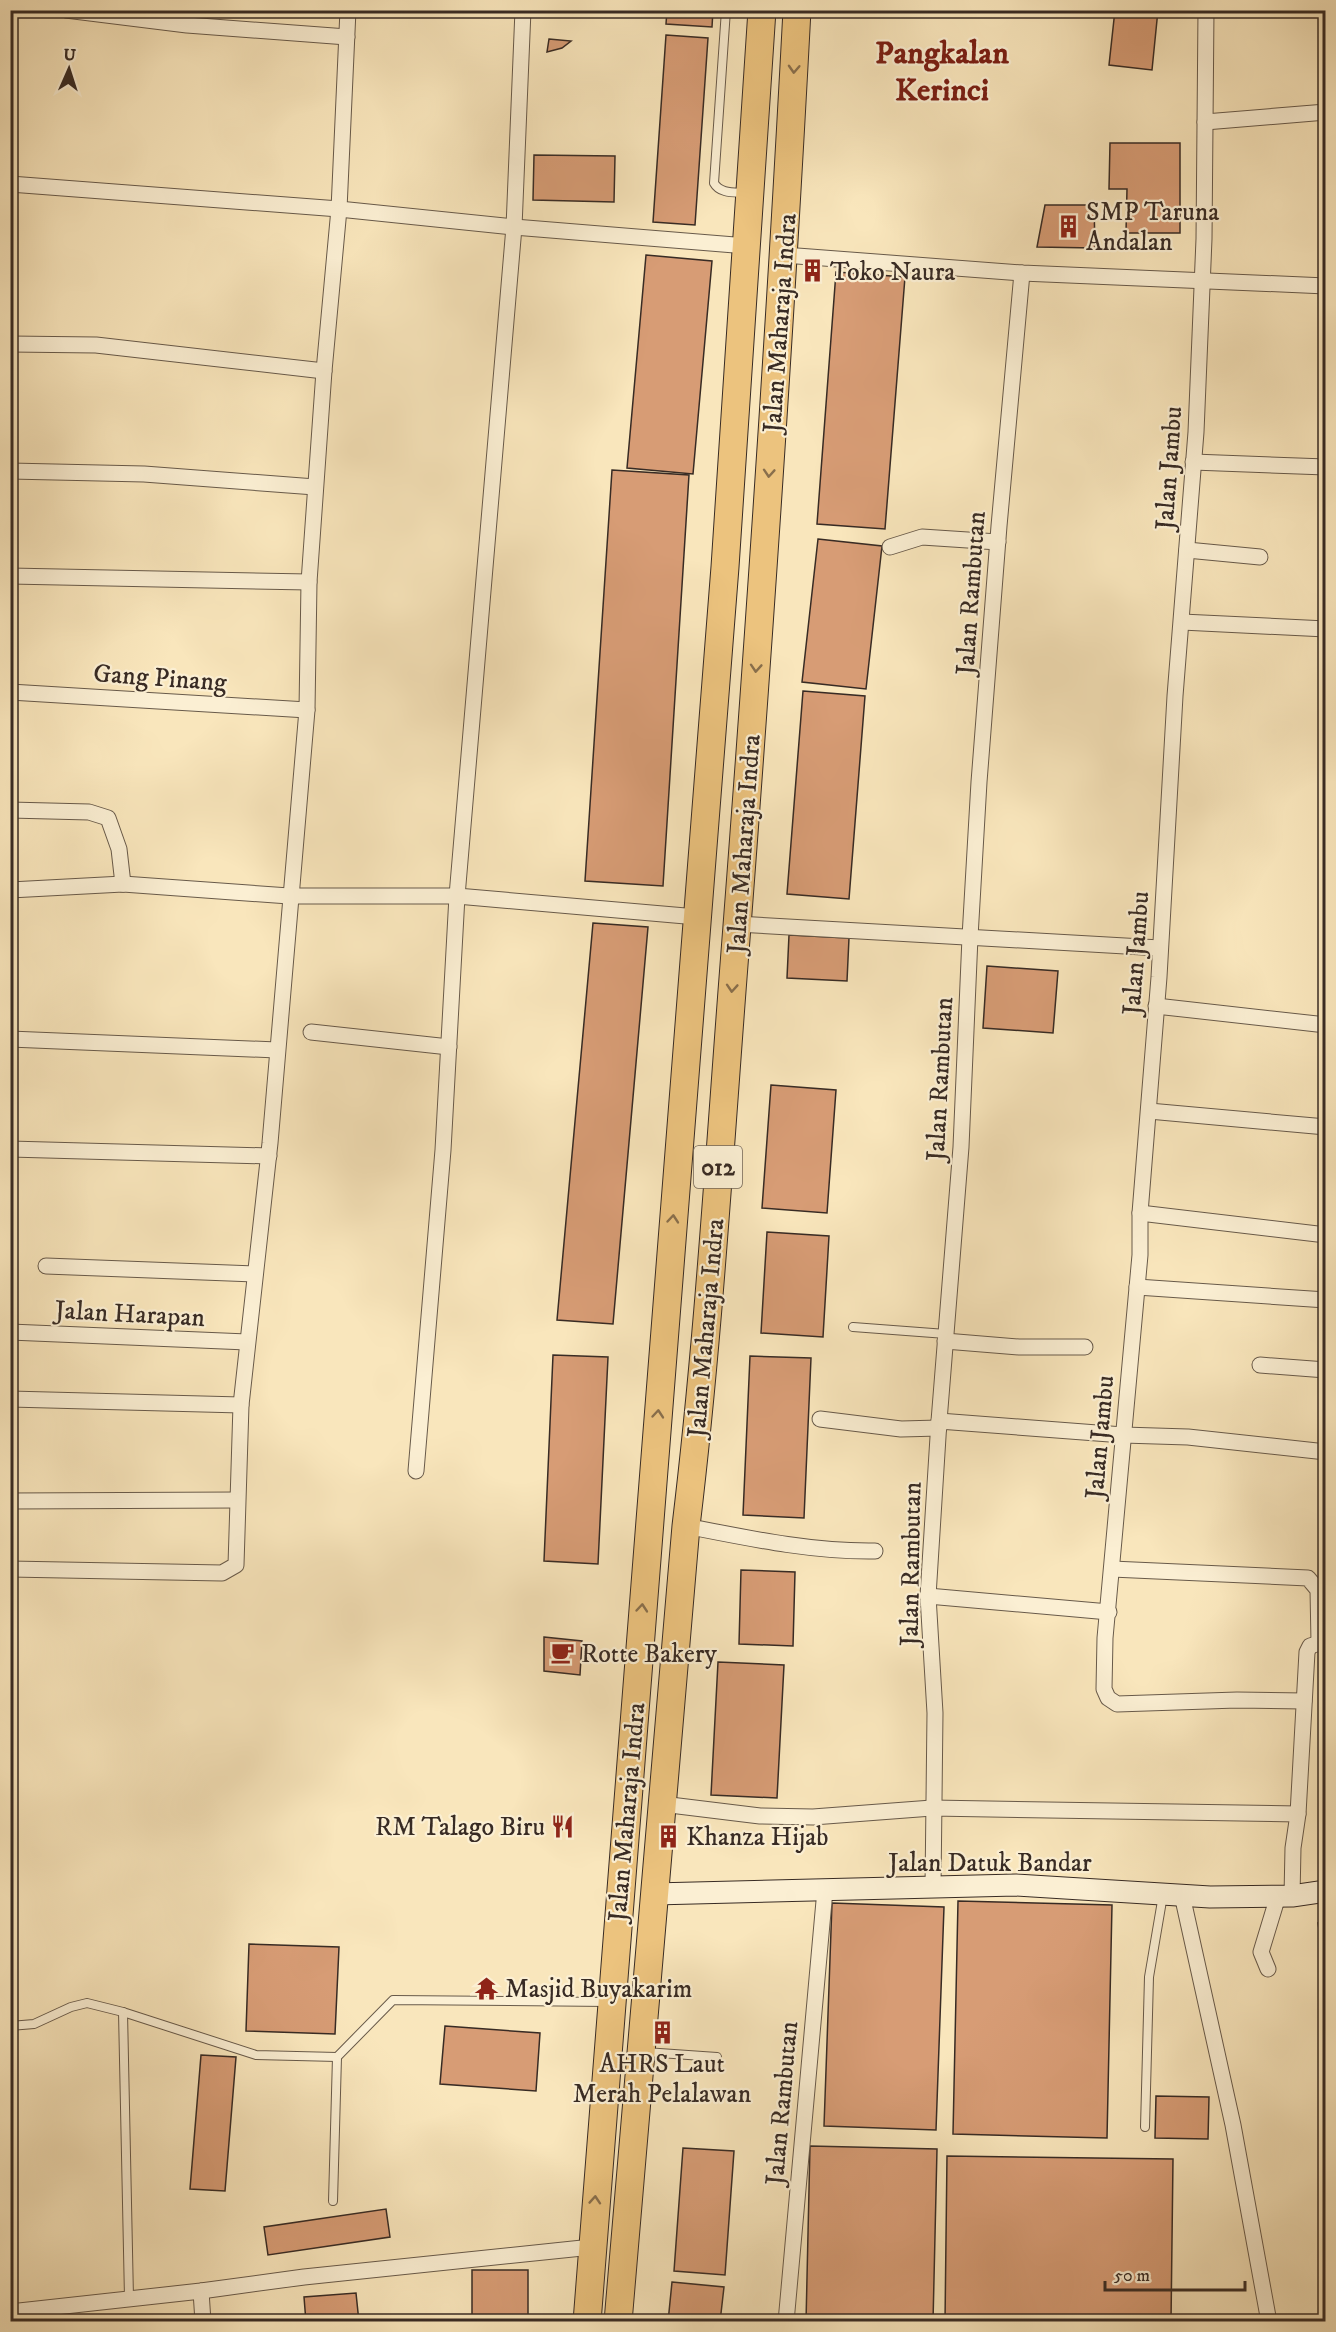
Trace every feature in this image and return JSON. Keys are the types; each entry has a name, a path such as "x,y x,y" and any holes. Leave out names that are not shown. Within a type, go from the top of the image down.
{"highway":[{"name":"Jalan Maharaja Indra","path":"588,2309 610,2002 697,917 751,194 762,10"},
{"name":"Jalan Maharaja Indra","path":"619,2310 686,1526 695,1452 737,924 784,255 797,10"},
{"path":"655,1449 695,1452"},
{"path":"588,2309 619,2310"}],"street":[{"path":"66,10 186,25 347,37"},
{"path":"10,1569 222,1573 236,1565 241,1406 269,1156 289,896 307,710 309,582 324,371 339,209 348,10"},
{"path":"416,1471 443,1150 457,896 514,227 523,10"},
{"name":"Jalan Jambu","path":"1206,10 1202,279 1193,462 1175,696 1137,1287 1105,1638 1104,1689 1108,1698 1117,1704 1237,1700 1304,1701"},
{"path":"1205,122 1326,112"},
{"path":"10,184 339,209 514,227 747,246"},
{"path":"784,255 1022,273 1326,286"},
{"name":"Jalan Rambutan","path":"933,1887 932,1808 935,1713 928,1596 961,1147 970,937 998,542 1022,273"},
{"path":"10,344 96,345 324,371"},
{"path":"1193,462 1326,467"},
{"path":"10,471 144,474 315,487"},
{"path":"890,548 922,537 998,542"},
{"path":"1187,550 1260,557"},
{"path":"10,576 309,582"},
{"path":"1182,622 1326,629"},
{"name":"Gang Pinang","path":"10,692 307,710"},
{"path":"10,810 89,812 108,818 119,849 123,884"},
{"path":"10,890 123,884 289,896 457,896 697,917"},
{"path":"737,924 1160,948"},
{"path":"1156,1006 1326,1024"},
{"path":"311,1032 449,1047"},
{"path":"10,1039 277,1050"},
{"path":"1149,1111 1326,1127"},
{"path":"10,1149 269,1156"},
{"path":"1140,1213 1326,1235"},
{"path":"46,1266 255,1274"},
{"path":"1137,1287 1326,1300"},
{"name":"Jalan Harapan","path":"10,1332 247,1342"},
{"path":"946,1338 1019,1347 1085,1347"},
{"path":"1260,1365 1326,1370"},
{"path":"10,1399 241,1406"},
{"path":"820,1419 901,1429 939,1424 1188,1437 1326,1452"},
{"path":"10,1501 237,1500"},
{"path":"686,1526 739,1537 851,1551 875,1551"},
{"path":"1112,1569 1308,1578 1318,1590 1322,1642 1310,1646 1307,1652 1298,1814 1285,1896 1261,1952 1268,1969"},
{"path":"928,1596 1109,1612"},
{"path":"662,1804 760,1816 792,1817 932,1808 1298,1814"},
{"name":"Jalan Datuk Bandar","path":"654,1894 1016,1885 1173,1895 1285,1896 1326,1892"},
{"name":"Jalan Rambutan","path":"786,2322 825,1890"},
{"path":"1173,1895 1233,2125 1269,2322"},
{"path":"10,2312 304,2277 592,2247"},
{"path":"201,2291 203,2322"}],"lane":[{"path":"726,10 714,183 723,191 751,194"},
{"path":"853,1327 946,1338"},
{"path":"1145,2127 1149,1977 1173,1895"},
{"path":"333,2201 337,2057 393,2000 610,2002"},
{"path":"10,2026 34,2024 71,2007 87,2003 123,2012 256,2055 337,2057"},
{"path":"123,2012 129,2298"},
{"path":"641,2051 717,2057"}],"building":[{"path":"667,10 713,10 712,27 666,24"},
{"path":"1115,10 1158,10 1152,70 1109,65"},
{"path":"666,35 708,38 695,225 653,222"},
{"path":"549,39 571,41 562,48 547,52"},
{"path":"1110,143 1180,143 1180,233 1126,233 1127,189 1109,189"},
{"path":"534,155 615,156 614,202 533,200"},
{"name":"SMP Taruna Andalan","path":"1045,205 1094,205 1095,248 1037,247"},
{"path":"646,255 712,261 693,474 627,468"},
{"name":"Toko Naura","path":"819,265 817,277 807,277 807,266"},
{"path":"836,272 905,277 885,529 817,524"},
{"path":"612,470 689,475 663,886 585,881"},
{"path":"818,539 882,546 866,689 802,682"},
{"path":"803,691 865,696 849,899 787,894"},
{"path":"593,923 648,927 613,1324 557,1320"},
{"path":"789,935 849,938 847,981 787,978"},
{"path":"987,966 1058,971 1053,1033 983,1028"},
{"path":"771,1085 836,1090 827,1213 762,1208"},
{"path":"767,1232 829,1236 823,1337 761,1333"},
{"path":"553,1355 608,1357 598,1564 544,1561"},
{"path":"750,1356 811,1358 804,1518 743,1515"},
{"path":"741,1570 795,1572 793,1646 739,1644"},
{"name":"Rotte Bakery","path":"544,1637 582,1641 580,1675 544,1671"},
{"path":"718,1662 784,1665 777,1798 711,1795"},
{"name":"RM Talago Biru","path":"559,1821 571,1823 569,1830 555,1829"},
{"path":"958,1901 1112,1905 1107,2138 953,2134"},
{"path":"832,1903 944,1907 936,2130 824,2126"},
{"path":"1326,1922 1326,1976 1318,1923"},
{"path":"249,1944 339,1947 335,2034 246,2031"},
{"path":"445,2026 540,2033 536,2091 440,2084"},
{"name":"AHRS Laut Merah Pelalawan","path":"656,2026 669,2026 667,2038 655,2040"},
{"path":"201,2055 236,2057 225,2191 190,2189"},
{"path":"1156,2096 1209,2097 1208,2139 1155,2138"},
{"path":"810,2146 937,2149 933,2322 806,2322"},
{"path":"683,2148 734,2151 725,2275 674,2271"},
{"path":"947,2156 1173,2159 1171,2322 945,2322"},
{"path":"386,2209 390,2237 268,2255 264,2227"},
{"path":"472,2270 528,2270 528,2322 472,2322"},
{"path":"672,2282 724,2287 720,2322 668,2322"},
{"path":"356,2293 359,2322 306,2322 304,2297"}],"place":[{"name":"SMP Taruna Andalan","path":"1068,226"},
{"name":"Toko Naura","path":"812,271"},
{"name":"Rotte Bakery","path":"563,1653"},
{"name":"RM Talago Biru","path":"563,1826"},
{"name":"Khanza Hijab","path":"668,1836"},
{"name":"Masjid Buyakarim","path":"487,1988"},
{"name":"AHRS Laut Merah Pelalawan","path":"662,2032"}],"district":[{"name":"Pangkalan Kerinci","path":"942,70"}]}
